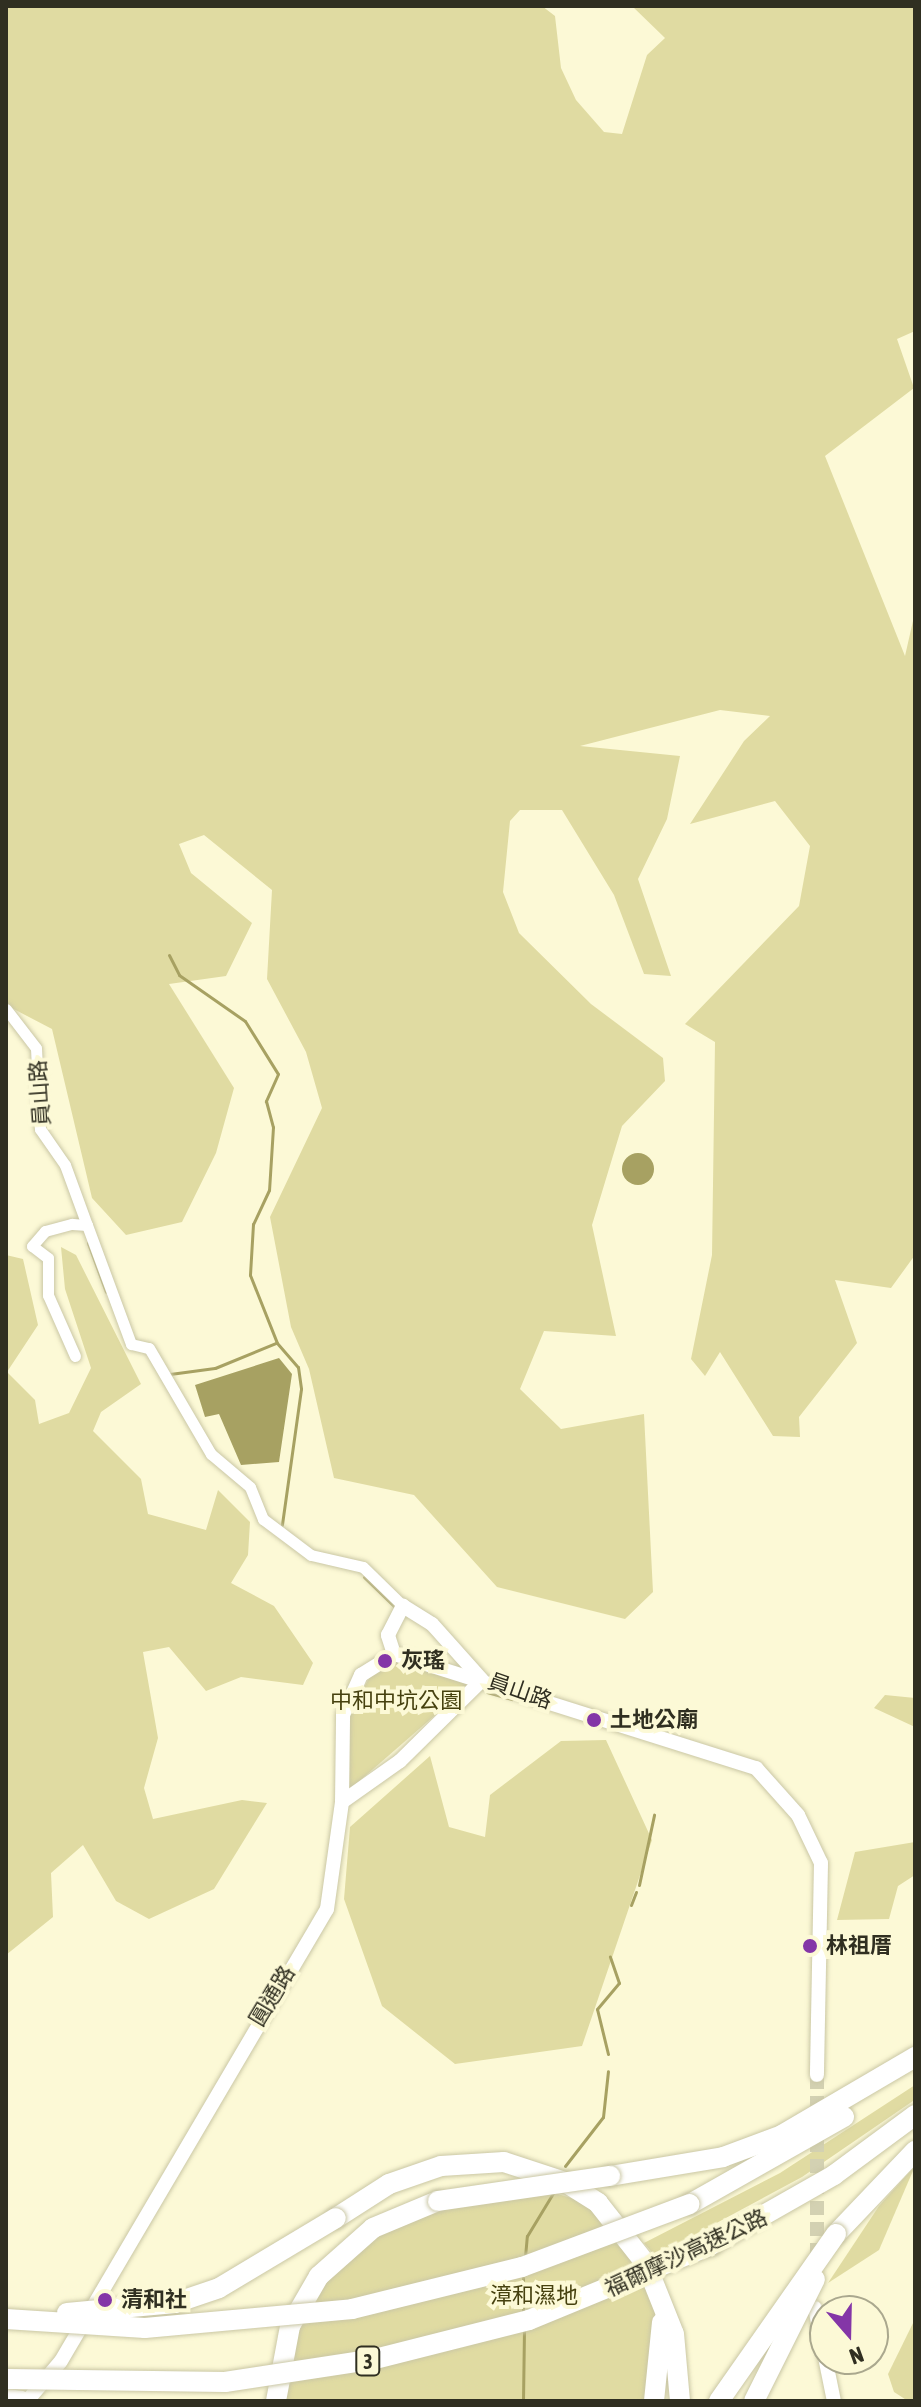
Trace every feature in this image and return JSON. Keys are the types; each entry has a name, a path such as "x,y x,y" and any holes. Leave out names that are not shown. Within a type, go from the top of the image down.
{"highway":[{"path":"276,2401 290,2326 319,2276 373,2228 438,2201 723,2157 782,2135 915,2057"},
{"name":"福爾摩沙高速公路","path":"6,2316 145,2328 352,2309 522,2267 690,2204 818,2134 915,2065"},
{"name":"福爾摩沙高速公路","path":"6,2379 225,2382 375,2359 529,2320 711,2245 834,2175 915,2115"},
{"path":"719,2401 840,2236 915,2151"},
{"path":"6,2316 175,2303 251,2273 336,2218 421,2172 504,2162 565,2182 598,2203 634,2246 658,2294 678,2353 680,2401"},
{"path":"754,2401 808,2288 840,2236"},
{"path":"654,2401 662,2367 658,2294"},
{"path":"6,2399 25,2401"}],"street":[{"name":"員山路","path":"6,1009 36,1048 40,1129 65,1165 131,1344 149,1348 211,1454 250,1487 263,1519 311,1555 363,1567 401,1609 432,1624 482,1680 756,1768 798,1815 821,1863 817,2075"},
{"path":"75,1356 48,1295 48,1258 32,1246 45,1231 87,1225"},
{"path":"401,1609 388,1635 390,1657 482,1680"},
{"name":"圓通路","path":"25,2401 61,2361 327,1909 342,1802 347,1699 361,1675 390,1657"},
{"path":"342,1802 400,1761 482,1680"},
{"path":"829,2375 834,2401"}],"green space":[{"path":"6,6 542,6 555,16 561,68 576,100 604,132 622,134 647,55 665,38 632,6 915,6 915,331 897,339 914,388 825,456 905,656 915,612 915,1255 891,1288 835,1280 857,1343 799,1417 800,1437 773,1436 720,1352 705,1376 691,1359 712,1255 715,1042 685,1024 799,906 810,846 775,801 690,824 744,741 770,716 720,710 580,746 680,756 667,819 638,879 671,976 644,974 614,895 562,810 520,810 510,821 503,892 519,933 591,1004 663,1058 665,1081 622,1126 592,1225 616,1336 544,1331 520,1389 561,1429 644,1414 653,1592 625,1619 497,1587 414,1495 334,1478 309,1369 291,1327 270,1217 322,1108 306,1052 267,979 272,890 204,835 179,844 191,873 252,923 226,976 169,984 234,1088 216,1153 182,1222 126,1235 92,1198 52,1029 6,1005"},
{"path":"61,1247 76,1255 141,1384 101,1412 93,1431 141,1479 148,1514 206,1530 218,1490 250,1522 248,1555 231,1583 274,1606 313,1663 303,1685 241,1677 206,1691 169,1647 143,1652 158,1738 144,1788 153,1819 242,1800 267,1803 214,1889 149,1919 116,1901 83,1845 51,1873 53,1917 6,1955 6,1255 23,1259 38,1325 7,1372 35,1400 39,1424 69,1413 91,1368 65,1289"},
{"name":"中和中坑公園","path":"382,1656 472,1683 349,1790 348,1715"},
{"path":"885,1695 915,1698 915,1727 874,1708"},
{"path":"606,1740 652,1840 582,2046 455,2064 382,2006 344,1899 350,1827 430,1756 449,1827 485,1837 490,1795 561,1741"},
{"path":"915,1842 915,1875 898,1886 889,1919 837,1920 855,1852"},
{"path":"915,2085 913,2101 802,2177 655,2256 644,2243 780,2173"},
{"path":"915,2166 879,2250 828,2283 879,2206"},
{"name":"漳和濕地","path":"545,2190 587,2203 630,2249 656,2311 646,2401 282,2401 301,2310 359,2244 422,2212"},
{"path":"915,2319 915,2401 908,2401 894,2392 889,2372"}],"shaded area":[{"path":"638,1153 649,1158 654,1169 649,1180 638,1185 627,1180 622,1169 627,1158"},
{"path":"279,1358 292,1374 279,1462 241,1465 219,1414 205,1417 195,1385"}],"waterway":[{"path":"169,955 179,975 245,1021 278,1074 266,1101 273,1127 269,1190 253,1224 250,1275 277,1343 298,1367 301,1389 282,1525"},
{"path":"88,1243 106,1292"},
{"path":"170,1374 215,1368 276,1343"},
{"path":"364,1577 395,1607"},
{"path":"487,1692 512,1699"},
{"path":"639,1885 654,1815"},
{"path":"631,1905 636,1892"},
{"path":"608,2054 597,2009 619,1983 610,1957"},
{"path":"565,2166 603,2117 608,2071"},
{"path":"525,2257 527,2236 553,2193"},
{"path":"523,2277 523,2313"},
{"path":"523,2401 524,2329"}],"tunnel":[{"path":"817,2075 817,2260"}],"place":[{"name":"灰瑤","path":"385,1661"},
{"name":"土地公廟","path":"594,1720"},
{"name":"林祖厝","path":"810,1946"},
{"name":"清和社","path":"105,2300"}]}
